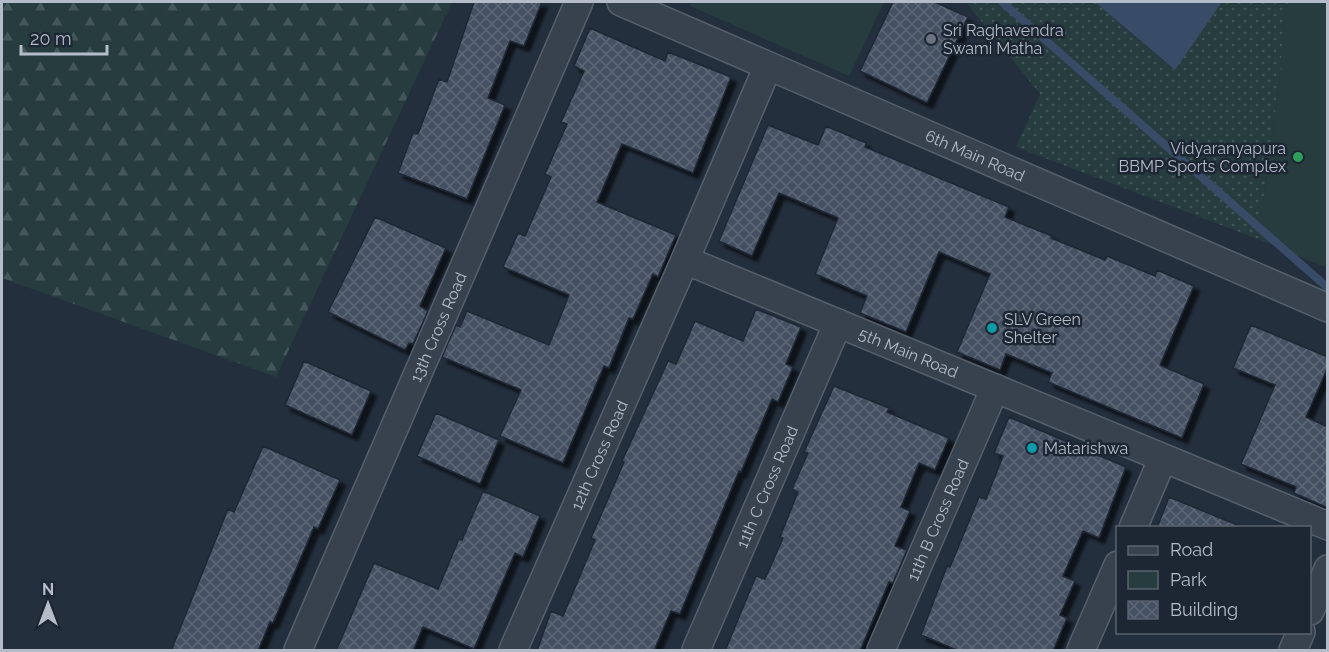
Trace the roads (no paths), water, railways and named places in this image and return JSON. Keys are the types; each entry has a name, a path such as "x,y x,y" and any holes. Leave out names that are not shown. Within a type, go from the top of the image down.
{"street":[{"name":"13th Cross Road","path":"298,651 579,2"},
{"name":"6th Main Road","path":"621,2 1328,308"},
{"path":"685,260 768,66"},
{"name":"5th Main Road","path":"685,260 1328,526"},
{"name":"12th Cross Road","path":"513,651 685,260"},
{"name":"11th C Cross Road","path":"696,651 838,323"},
{"name":"11th B Cross Road","path":"882,651 995,387"},
{"path":"1134,526 1163,458"},
{"path":"1311,609 1328,569"},
{"path":"1081,651 1116,570"},
{"path":"1293,651 1301,634"}],"water":[{"path":"1095,2 1222,2 1175,70"}],"waterway":[{"path":"1002,2 1328,288"}],"place":[{"name":"Sri Raghavendra Swami Matha","path":"931,39"},
{"name":"Vidyaranyapura BBMP Sports Complex","path":"1298,157"},
{"name":"SLV Green Shelter","path":"992,328"},
{"name":"Matarishwa","path":"1032,448"}]}
